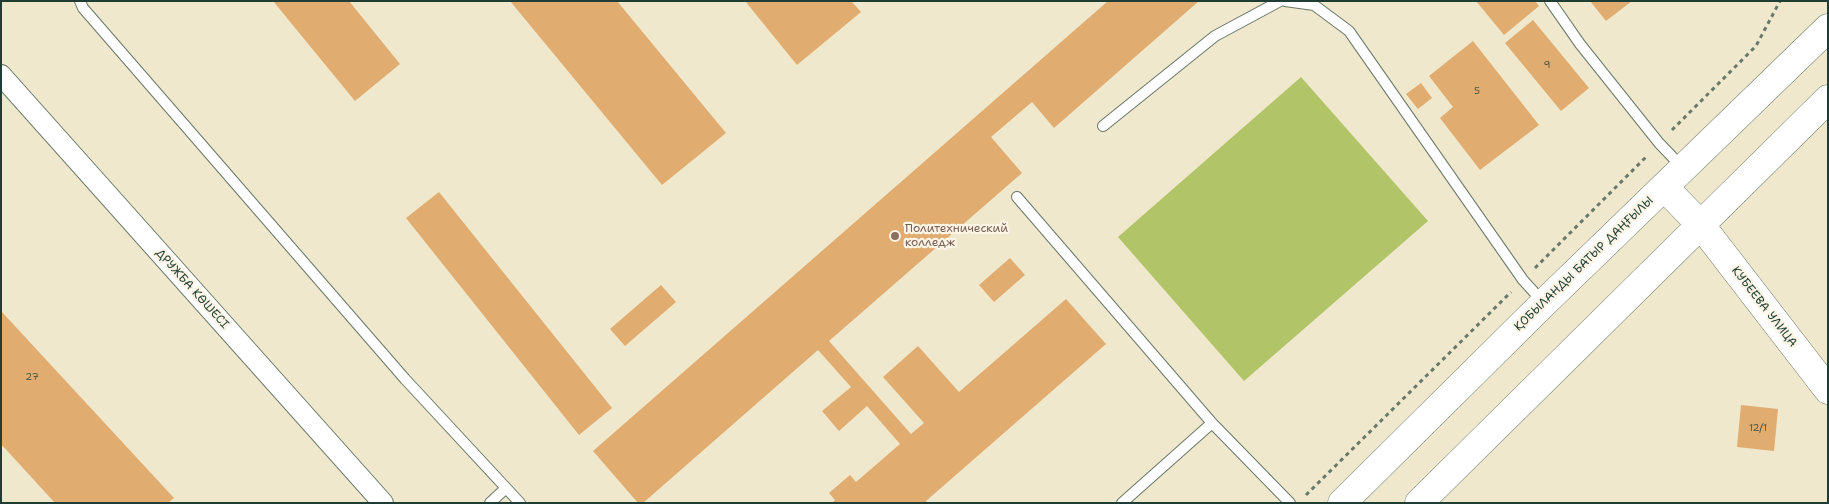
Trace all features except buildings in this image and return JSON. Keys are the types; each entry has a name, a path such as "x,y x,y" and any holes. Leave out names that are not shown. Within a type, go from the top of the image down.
{"main road":[{"name":"ҚОБЫЛАНДЫ БАТЫР ДАҢҒЫЛЫ","path":"1342,503 1544,303 1828,28"},
{"path":"1419,503 1828,99"},
{"name":"КУБЕЕВА УЛИЦА","path":"1673,177 1700,224 1828,390"}],"street":[{"name":"ДРУЖБА КӨШЕСІ","path":"1,75 384,503"}],"lane":[{"path":"80,1 83,8 398,372 520,503"},
{"path":"1103,126 1215,36 1280,1"},
{"path":"1285,1 1314,5 1349,31 1523,280 1544,303"},
{"path":"1550,1 1580,44 1659,143 1673,177"},
{"path":"1017,197 1212,423 1290,503"},
{"path":"1122,503 1212,423"},
{"path":"490,503 506,488"}],"path":[{"path":"1305,496 1756,46 1780,1"}],"green space":[{"path":"1301,77 1428,221 1244,381 1118,237"}],"place":[{"name":"Политехнический колледж","path":"895,236"}]}
